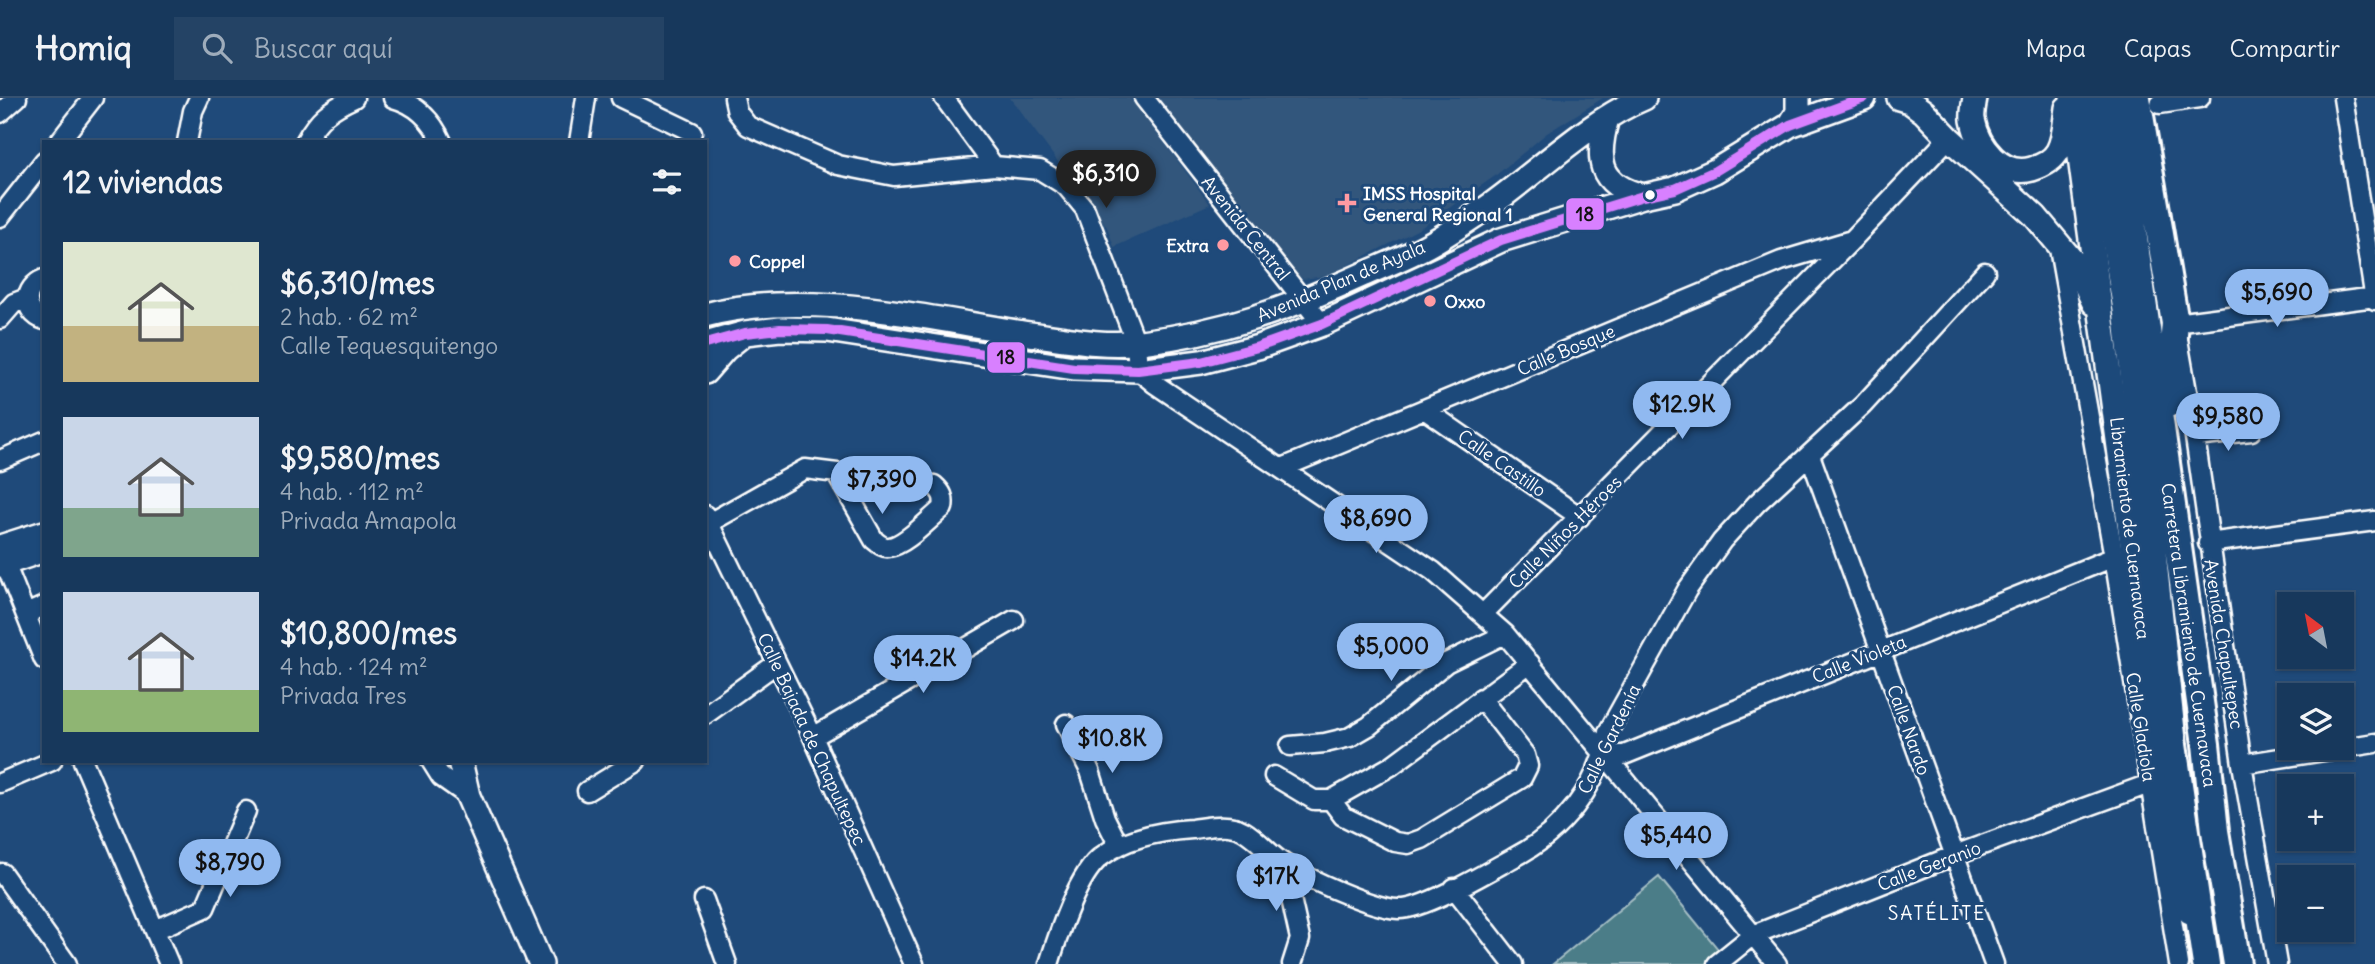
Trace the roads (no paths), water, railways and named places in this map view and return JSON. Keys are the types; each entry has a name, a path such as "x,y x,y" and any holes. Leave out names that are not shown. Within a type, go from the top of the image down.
{"highway":[{"name":"Carretera Libramiento de Cuernavaca","path":"2092,98 2127,313 2173,745 2205,959"},
{"name":"Carretera Libramiento de Cuernavaca","path":"2114,98 2206,744 2215,831 2236,964"},
{"path":"2148,101 2175,323 2164,448"}],"main road":[{"name":"Avenida Plan de Ayala","path":"711,310 828,304 1078,340 1136,343 1196,335 1250,320 1305,300 1430,244 1487,207 1607,118 1644,98"},
{"path":"1790,125 1798,112 1798,98"},
{"name":"Avenida Plan de Ayala","path":"707,343 745,333 780,329 827,330 1074,368 1138,370 1201,362 1258,347 1322,324 1501,240 1643,196 1675,189 1715,171 1790,125 1864,98"},
{"path":"1899,98 1909,101 1924,112 2035,216 2076,265 2103,320"},
{"path":"1975,98 1972,117 1986,151 2008,170 2025,171 2042,166 2057,152 2064,132 2070,98"},
{"name":"Libramiento de Cuernavaca","path":"2070,98 2103,320 2176,871 2205,959"},
{"path":"1607,118 1600,155 1606,172 1616,186 1643,196"},
{"path":"707,370 724,349 745,333"},
{"path":"2,558 42,534"},
{"path":"2,558 42,550"},
{"path":"460,763 468,796 541,964"}],"street":[{"path":"0,113 17,98"},
{"path":"61,140 93,98"},
{"path":"187,140 193,111 199,98"},
{"path":"306,140 317,121 336,106 354,98"},
{"path":"393,98 405,101 425,115 441,140"},
{"path":"579,140 586,98"},
{"path":"621,98 692,132"},
{"path":"734,98 737,112 748,127 838,165 894,176 994,166 1041,170 1066,186 1085,209 1136,343 1138,370 1433,571 1505,634 1777,964"},
{"path":"944,98 994,166"},
{"name":"Avenida Central","path":"1144,98 1322,324"},
{"path":"2148,101 2200,98"},
{"path":"2175,323 2375,298 2343,98"},
{"name":"Calle Niños Héroes","path":"1483,614 1945,142"},
{"path":"0,217 42,164"},
{"name":"Calle Bosque","path":"1282,468 1781,261 1852,240"},
{"name":"Calle Gladiola","path":"2058,242 2114,557 2179,964"},
{"name":"Calle Gardenía","path":"1049,964 1055,943 1086,872 1100,857 1119,846 1161,831 1228,826 1243,830 1283,863 1308,877 1383,907 1401,910 1422,904 1521,854 1569,817 1604,755 1608,732 1688,590 1721,541 1757,503 1863,405 1984,272"},
{"path":"42,280 34,283 27,298 33,314 42,319"},
{"path":"0,319 14,303 27,298"},
{"name":"Avenida Chapultepec","path":"2175,323 2242,764 2277,964"},
{"name":"Calle Castillo","path":"1424,409 1580,517"},
{"path":"2194,437 2251,431"},
{"path":"0,460 42,442"},
{"name":"Calle Nardo","path":"1810,455 1994,964"},
{"path":"707,519 805,469 934,485 942,492 943,508 901,544 890,548 883,547 874,540 836,473"},
{"name":"Calle Bajada de Chapultepec","path":"707,519 813,737 914,964"},
{"path":"2208,542 2375,521"},
{"name":"Calle Violeta","path":"1604,755 1624,755 2114,557"},
{"path":"2,558 42,655"},
{"path":"26,614 42,607"},
{"path":"813,737 1014,620"},
{"path":"1290,746 1325,743 1350,737 1369,726 1446,663 1505,634"},
{"path":"707,714 777,663"},
{"path":"1274,776 1314,800 1331,800 1391,766 1530,663"},
{"path":"1331,800 1343,816 1395,842 1408,844 1422,839 1522,778 1528,766 1525,755 1481,698"},
{"path":"1066,724 1090,771 1105,818 1119,846"},
{"path":"2242,764 2375,743"},
{"path":"0,783 47,763"},
{"path":"84,763 169,964"},
{"path":"432,763 441,777 468,796"},
{"path":"587,790 633,763"},
{"name":"Calle Geranio","path":"1717,964 1753,934 1955,855 2150,784"},
{"path":"155,930 205,908 246,811"},
{"path":"1283,863 1300,939 1292,964"},
{"path":"2,873 67,964"},
{"path":"1454,888 1513,964"},
{"path":"704,900 727,964"}],"place":[{"name":"IMSS Hospital General Regional 1","path":"1347,203"},
{"name":"Extra","path":"1223,245"},
{"name":"Coppel","path":"735,261"},
{"name":"Oxxo","path":"1430,301"}],"district":[{"name":"SATÉLITE","path":"1937,913"}]}
